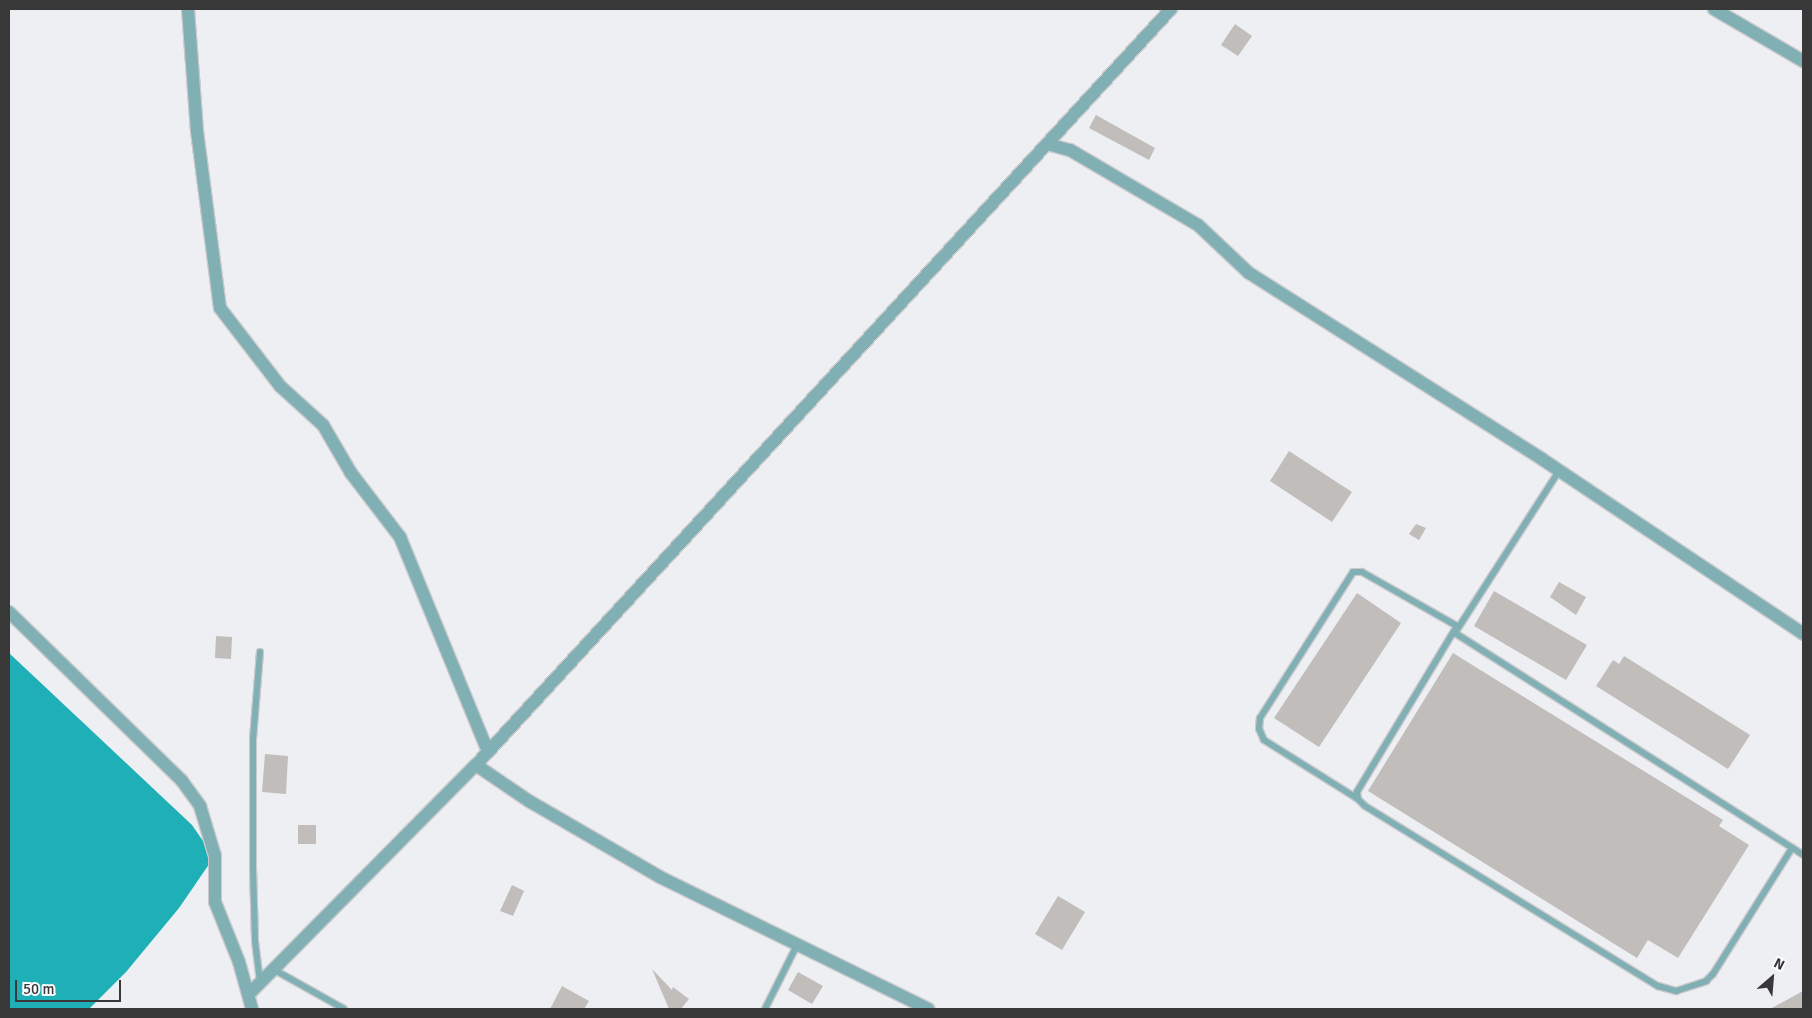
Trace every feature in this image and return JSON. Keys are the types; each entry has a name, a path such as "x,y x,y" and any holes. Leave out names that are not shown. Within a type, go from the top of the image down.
{"street":[{"path":"188,9 196,132 220,308 280,386 323,424 351,473 400,537 488,752"},
{"path":"250,993 476,765 1171,9"},
{"path":"1714,9 1803,61"},
{"path":"1046,144 1070,150 1198,225 1249,273 1559,471 1803,634"},
{"path":"9,612 182,781 200,806 215,856 215,902 250,993 252,1009"},
{"path":"476,765 529,801 660,877 928,1009"}],"lane":[{"path":"1358,799 1357,792 1457,626 1559,471"},
{"path":"1457,626 1362,572 1353,572 1260,718 1259,729 1264,740 1658,986 1676,992 1706,981 1713,974 1792,848"},
{"path":"1457,626 1455,633 1460,638 1803,855"},
{"path":"260,652 253,739 253,868 255,942 260,982"},
{"path":"765,1009 797,945"},
{"path":"273,969 344,1009"}],"water":[{"path":"9,653 192,825 214,857 179,908 126,972 89,1009 9,1009"}],"building":[{"path":"1235,24 1252,36 1238,56 1221,45"},
{"path":"1096,115 1155,148 1149,160 1089,128"},
{"path":"1289,451 1352,492 1332,522 1270,481"},
{"path":"1416,524 1426,528 1419,540 1409,534"},
{"path":"1559,582 1586,597 1576,615 1550,597"},
{"path":"1494,591 1587,645 1566,680 1474,626"},
{"path":"1357,593 1401,623 1319,747 1274,718"},
{"path":"216,636 232,637 231,659 215,658"},
{"path":"1453,653 1723,820 1719,826 1749,845 1678,958 1648,940 1637,958 1368,791"},
{"path":"1624,656 1750,735 1728,769 1596,686 1613,660 1619,664"},
{"path":"265,754 288,756 286,794 262,792"},
{"path":"298,825 316,825 316,844 298,844"},
{"path":"512,885 524,891 513,916 500,911"},
{"path":"1058,896 1085,912 1062,950 1035,934"},
{"path":"652,969 672,990 673,987 689,999 681,1009 669,1009"},
{"path":"798,972 823,986 812,1004 788,990"},
{"path":"562,986 589,1001 584,1009 550,1009"},
{"path":"1803,991 1803,1009 1770,1009"}]}
